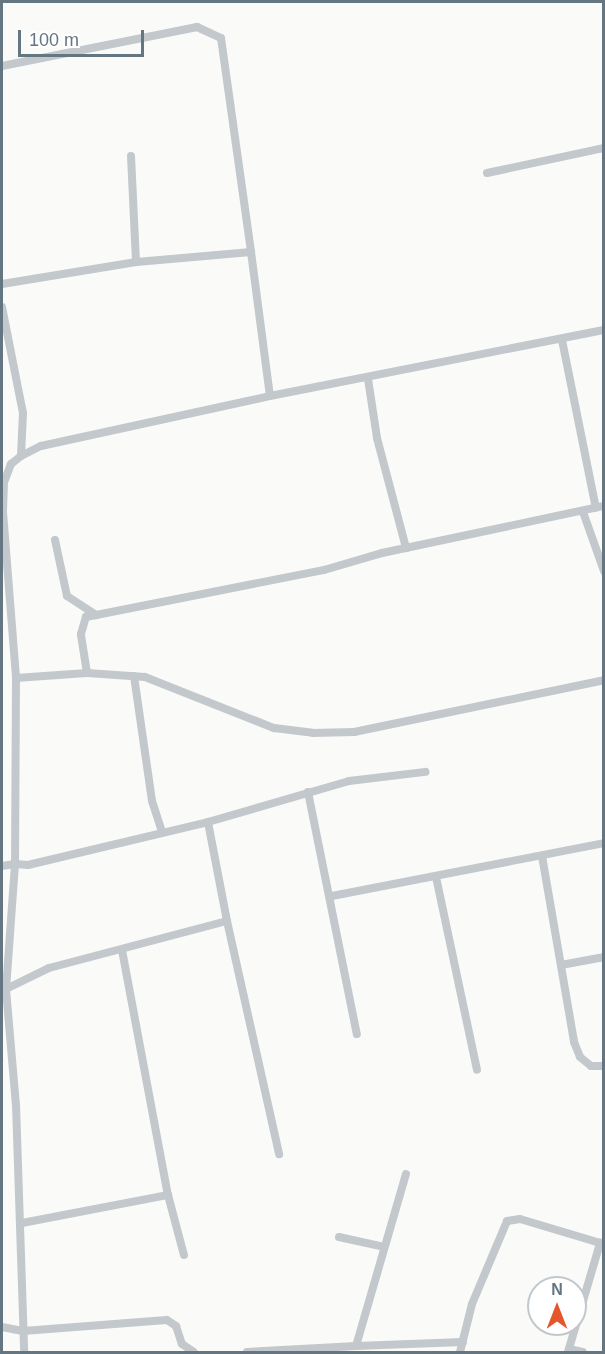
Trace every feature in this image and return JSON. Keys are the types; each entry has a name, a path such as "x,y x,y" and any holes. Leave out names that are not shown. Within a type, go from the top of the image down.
{"street":[{"path":"2,66 146,34 197,27 214,32 225,48 270,396"},
{"path":"487,173 603,148"},
{"path":"131,156 136,262"},
{"path":"2,284 136,262 251,252"},
{"path":"2,307 23,413 21,456"},
{"path":"24,1353 22,1223 4,989 15,864 16,678 3,502 4,482 11,464 41,446 270,396 368,379 603,330"},
{"path":"87,673 82,624 86,618 324,570 406,548 600,507 562,340"},
{"path":"368,379 378,438 406,548"},
{"path":"583,512 603,571"},
{"path":"55,540 67,596 96,615"},
{"path":"16,678 87,673 156,680 274,728 313,733 354,732 603,680"},
{"path":"134,676 152,801 162,832"},
{"path":"2,866 28,865 208,822 308,792 386,774 424,772"},
{"path":"308,792 332,896 357,1034"},
{"path":"208,822 227,921 279,1154"},
{"path":"332,896 603,843"},
{"path":"542,856 574,1042 580,1057 591,1066 603,1066"},
{"path":"436,877 477,1070"},
{"path":"4,989 49,968 227,921"},
{"path":"122,950 168,1195 184,1255"},
{"path":"561,965 603,957"},
{"path":"356,1346 406,1174"},
{"path":"22,1223 168,1195"},
{"path":"460,1353 483,1273 507,1221 520,1219 602,1243 569,1351 583,1353"},
{"path":"339,1237 384,1247"},
{"path":"2,1327 23,1331 167,1320 176,1326 182,1344 194,1353"},
{"path":"247,1353 463,1342"}]}
